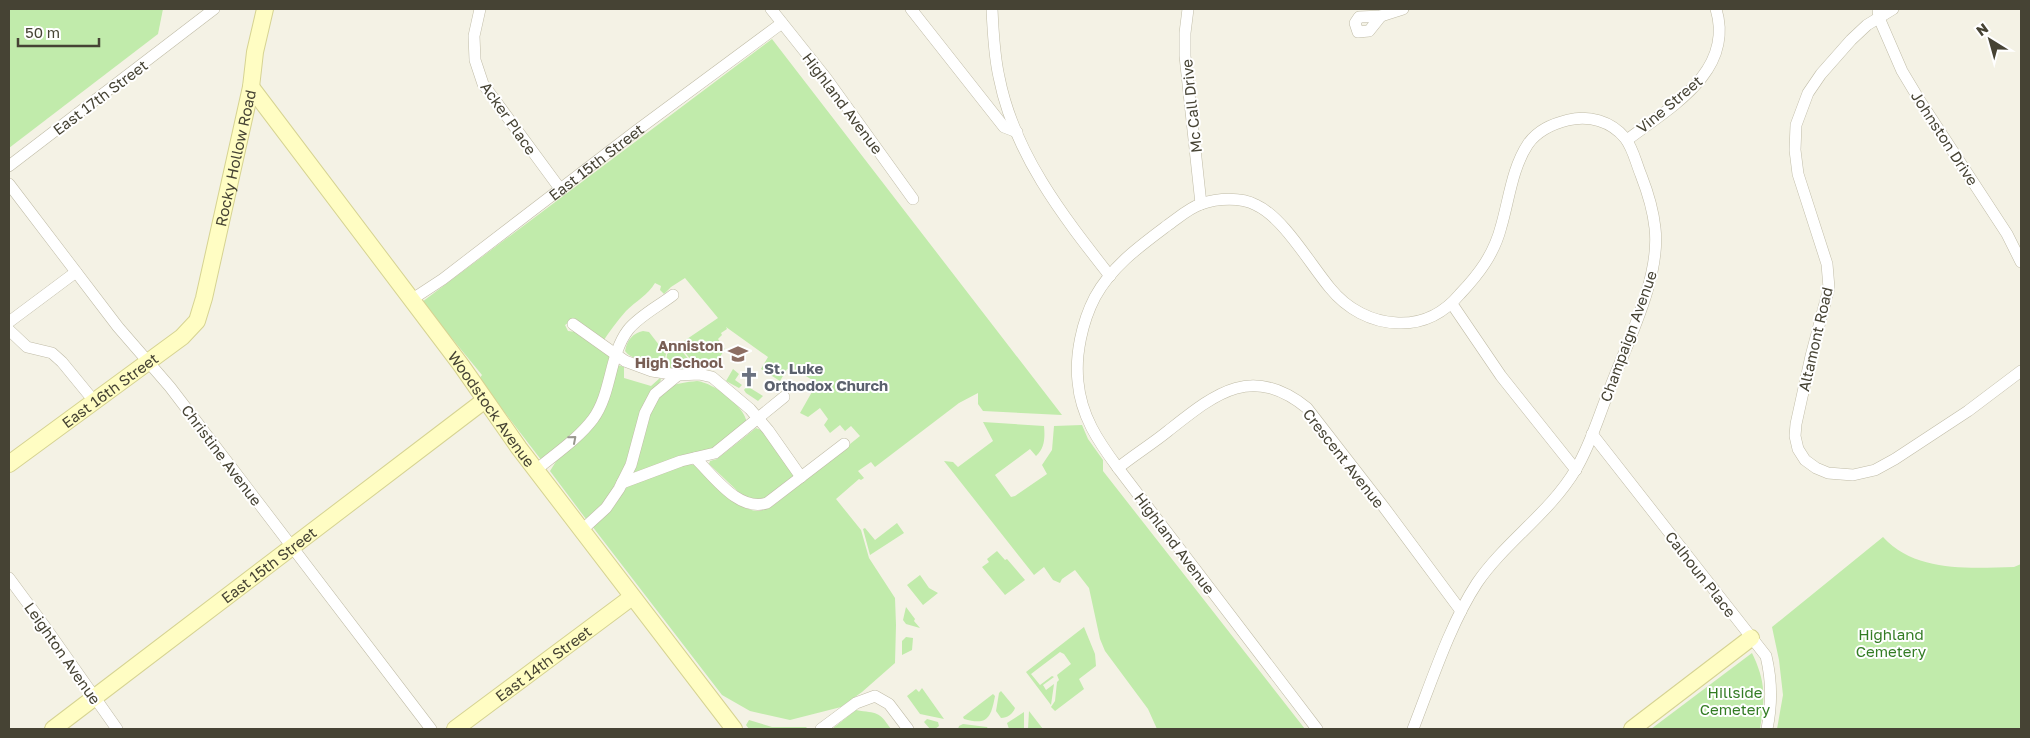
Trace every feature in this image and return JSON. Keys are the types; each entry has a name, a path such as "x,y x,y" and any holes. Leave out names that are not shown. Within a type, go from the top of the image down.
{"street":[{"name":"East 17th Street","path":"9,166 214,9"},
{"name":"Rocky Hollow Road","path":"201,308 251,87 255,52 265,9"},
{"name":"Acker Place","path":"480,9 474,36 474,60 483,84 561,190"},
{"path":"911,9 1004,127 1017,132"},
{"path":"992,9 995,53 1005,102 1032,166 1058,206 1110,276"},
{"name":"Mc Call Drive","path":"1188,9 1185,32 1185,56 1201,204"},
{"path":"1381,16 1403,9"},
{"name":"Vine Street","path":"1627,140 1684,96 1701,80 1717,49 1719,38 1716,9"},
{"name":"Altamont Road","path":"1893,9 1878,13 1821,74 1808,93 1796,125 1795,150 1798,174 1827,264 1829,282 1827,301 1811,356 1796,424 1795,436 1798,449 1805,460 1816,468 1828,473 1853,475 1875,470 1895,460 2021,371"},
{"name":"Highland Avenue","path":"774,10 782,23 826,78 913,199"},
{"name":"Johnston Drive","path":"1878,13 1902,71 2007,234 2021,262"},
{"name":"East 15th Street","path":"411,300 443,279 636,131 782,23"},
{"name":"Woodstock Avenue","path":"251,87 536,470 734,729"},
{"name":"Champaign Avenue","path":"1081,339 1092,302 1110,276 1130,254 1182,214 1201,204 1232,199 1244,200 1267,211 1279,222 1334,293 1369,319 1403,324 1425,320 1452,304 1481,271 1493,251 1518,163 1528,143 1540,132 1551,125 1586,118 1599,120 1611,125 1627,140 1653,209 1656,234 1654,258 1646,292 1592,434 1576,470 1547,507 1478,581 1461,611 1413,729"},
{"name":"Christine Avenue","path":"9,184 147,362 170,387 431,729"},
{"path":"9,322 76,272"},
{"path":"536,470 581,432 594,418 604,399 620,342 629,329 673,295"},
{"path":"1452,304 1501,376 1576,470"},
{"name":"East 16th Street","path":"9,464 182,338 197,321 201,308"},
{"path":"573,324 625,361 652,371 678,375 699,374 712,377 750,409 802,477"},
{"path":"9,330 27,347 52,353 62,362 94,401"},
{"name":"Highland Avenue","path":"1081,339 1078,359 1078,383 1083,408 1096,438 1317,729"},
{"path":"582,530 606,508 622,483 631,465 645,413 656,394 678,375"},
{"name":"Crescent Avenue","path":"1118,468 1198,407 1220,393 1254,386 1277,390 1292,397 1307,408 1461,611"},
{"path":"622,483 681,460 715,453 784,397"},
{"name":"East 15th Street","path":"53,729 485,400"},
{"name":"Calhoun Place","path":"1592,434 1766,656 1770,672 1771,710 1767,729"},
{"path":"695,458 740,500 758,506 767,503 844,444"},
{"name":"Leighton Avenue","path":"9,578 117,729"},
{"name":"East 14th Street","path":"455,729 632,597"},
{"path":"1632,729 1751,638"},
{"path":"821,729 856,702 875,696 889,704 908,729"}],"green space":[{"path":"9,9 163,9 158,34 9,148"},
{"path":"772,39 1062,415 983,411 978,404 978,393 959,403 875,467 871,462 858,471 864,478 859,479 836,499 861,530 869,558 895,598 895,663 862,692 841,707 790,720 750,711 722,695 592,526 630,484 688,464 695,465 725,493 751,510 759,511 774,505 860,436 851,426 845,431 840,425 830,433 824,425 828,419 820,408 808,417 800,413 817,383 798,371 787,369 780,381 761,369 768,357 726,327 727,329 721,333 722,335 718,339 725,349 716,363 710,359 702,365 696,366 682,349 686,345 684,341 718,318 685,278 664,294 660,290 661,286 655,283 626,311 602,343 574,319 565,325 568,331 576,332 612,357 601,395 590,416 574,434 542,461 479,379 482,375 422,302"},
{"path":"649,332 666,354 663,366 658,365 658,362 635,358 625,351 631,338 636,333"},
{"path":"682,343 683,345 680,349 696,368 677,371 666,367 667,354"},
{"path":"618,365 624,367 624,378 651,386 660,378 661,380 645,402 622,474 605,503 586,519 550,471 560,455 586,432"},
{"path":"733,369 739,374 735,380 742,385 739,388 726,381"},
{"path":"697,381 720,390 740,409 747,423 719,446 631,476 648,417 660,396 674,385"},
{"path":"747,386 763,396 758,401 746,393 744,390"},
{"path":"983,422 1044,426 1043,446 1036,456 1030,449 995,475 1011,497 1047,474 1042,465 1052,450 1054,426 1082,425 1088,439 1103,460 1103,471 1305,729 1157,729 1148,709 1105,651 1100,639 1089,588 1075,570 1062,579 1060,583 1053,580 1044,567 1034,575 944,461 953,462 958,467 993,441"},
{"path":"756,428 763,431 794,476 765,499 747,500 709,464 710,461 717,459"},
{"path":"897,523 904,533 870,555 863,529 865,528 875,540"},
{"name":"Highland Cemetery","path":"1883,537 1896,549 1927,563 1980,568 2014,567 2021,564 2021,727 2018,729 1777,729 1783,695 1779,660 1772,627"},
{"path":"997,551 1005,560 1007,559 1025,580 1005,595 982,567 989,562 987,559"},
{"path":"920,575 929,588 938,593 923,605 907,585"},
{"path":"906,607 920,628 906,624 903,620"},
{"path":"1084,627 1095,654 1096,666 1079,679 1084,689 1055,711 1051,707 1055,701 1057,682 1059,680 1057,675 1071,664 1064,654 1060,652 1031,674 1040,685 1052,676 1054,677 1043,685 1046,690 1054,684 1051,705 1026,672"},
{"path":"906,637 913,638 912,650 902,655 902,641"},
{"name":"Hillside Cemetery","path":"1752,653 1760,673 1763,690 1760,729 1651,729"},
{"path":"922,688 944,719 920,714 907,696 916,689 919,692"},
{"path":"1001,691 1015,708 1010,715 1001,718 996,711"},
{"path":"993,694 995,696 994,703 987,718 978,721 964,719 963,717"},
{"path":"856,710 877,714 891,729 832,729"},
{"path":"1029,711 1043,729 1028,729"},
{"path":"1024,712 1024,729 1009,729 1007,723"},
{"path":"927,719 938,722 939,726 935,729 930,729 924,722"},
{"path":"749,720 772,727 806,727 808,729 749,729 746,725"},
{"path":"963,724 987,727 988,729 958,729"}],"place":[{"name":"Anniston High School","path":"738,354"},
{"name":"St. Luke Orthodox Church","path":"749,377"}]}
